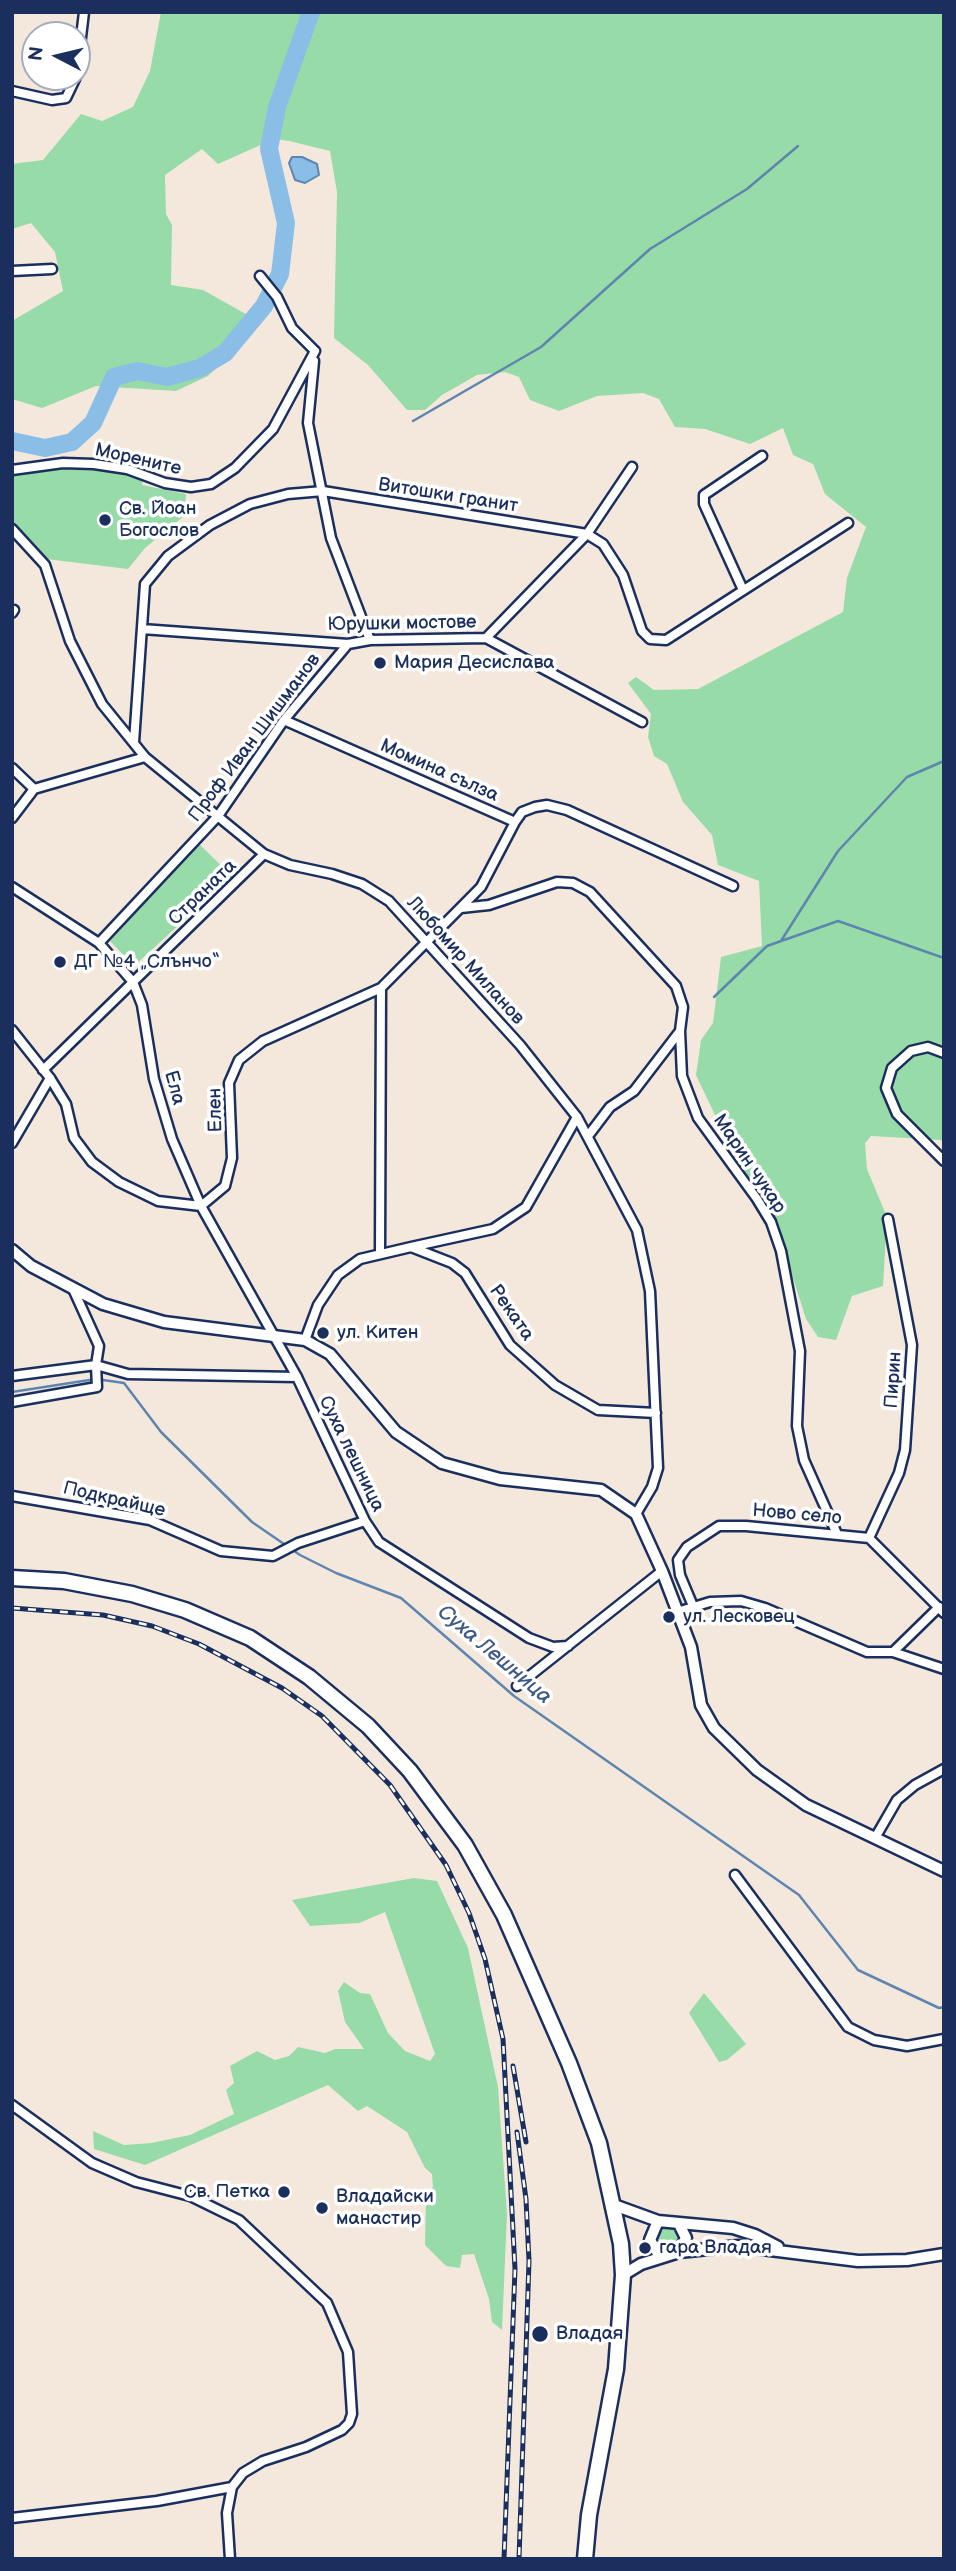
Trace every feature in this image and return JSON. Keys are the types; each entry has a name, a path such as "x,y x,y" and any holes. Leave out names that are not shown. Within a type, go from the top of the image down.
{"highway":[{"path":"12,1578 64,1581 132,1594 185,1610 250,1638 309,1677 376,1735 410,1771 465,1845 504,1915 569,2063 599,2143 614,2204 623,2275 615,2368 589,2515 585,2559"}],"street":[{"path":"12,91 52,100 66,97 69,91"},
{"path":"12,271 52,269"},
{"path":"260,276 277,297 292,328 316,351 308,423 331,538 370,640"},
{"name":"Морените","path":"12,470 63,463 94,464 127,469 177,485 191,487 211,484 235,468 273,429 316,351"},
{"path":"743,590 704,504 704,495 762,456"},
{"path":"486,638 587,534 632,467"},
{"name":"Витошки гранит","path":"134,742 145,584 168,556 210,525 250,504 288,494 323,491 587,534"},
{"path":"587,534 603,544 623,575 642,631 650,639 666,640 848,523"},
{"name":"Любомир Миланов","path":"12,529 45,565 70,641 102,704 145,757 264,854 290,865 332,873 362,884 389,901 520,1045 577,1117 637,1230 650,1290 658,1468 652,1487 636,1514"},
{"name":"Юрушки мостове","path":"142,629 348,644 370,640 486,638 642,722"},
{"name":"Проф Иван Шишманов","path":"99,943 218,817 284,720 348,644"},
{"name":"Момина сълза","path":"284,720 515,822 522,812 535,807 547,805 567,810 733,886"},
{"path":"12,818 34,789 145,757"},
{"path":"12,768 34,789"},
{"name":"Елен","path":"201,1206 225,1186 232,1158 229,1083 239,1060 263,1041 381,988 481,887 515,822"},
{"name":"Страната","path":"43,1070 264,854"},
{"name":"Марин чукар","path":"461,908 489,905 557,882 573,883 590,892 676,986 684,1007 680,1031 682,1076 698,1118 757,1199 771,1222 781,1251 800,1351 797,1426 804,1460 837,1534"},
{"name":"Ела","path":"12,887 99,943 133,982 142,1005 154,1079 172,1139 201,1206 272,1335"},
{"path":"380,1254 381,988"},
{"path":"12,1030 50,1078 66,1104 74,1138 92,1162 119,1182 158,1201 201,1206"},
{"path":"588,1136 610,1107 634,1091 680,1031"},
{"path":"944,1053 928,1047 911,1051 892,1068 886,1088 897,1114 944,1161"},
{"path":"12,1143 50,1078"},
{"path":"305,1340 317,1305 338,1275 360,1259 494,1229 526,1207 577,1117"},
{"name":"Пирин","path":"869,1538 899,1473 905,1450 912,1345 888,1219"},
{"name":"Реката","path":"411,1247 452,1263 465,1273 510,1345 555,1385 598,1409 656,1413"},
{"path":"12,1250 31,1266 103,1304 164,1322 305,1340 330,1354 396,1432 442,1463 500,1479 601,1490 636,1514 662,1571 691,1647 701,1706 714,1728 757,1770 806,1805 944,1871"},
{"path":"12,1402 97,1387 99,1346 74,1291"},
{"name":"Суха лешница","path":"272,1335 296,1377 365,1521 379,1542 529,1639 553,1647 568,1646"},
{"path":"12,1376 96,1365 128,1374 296,1377"},
{"name":"Подкрайще","path":"12,1496 150,1520 221,1551 273,1556 298,1543 365,1521"},
{"name":"Ново село","path":"693,1605 680,1575 678,1560 687,1547 719,1526 869,1538"},
{"path":"869,1538 941,1610 893,1652"},
{"path":"517,1686 662,1571"},
{"path":"677,1612 693,1605 741,1601 765,1608 867,1652 893,1652 944,1669"},
{"path":"875,1838 897,1800 915,1785 944,1769"},
{"path":"735,1875 848,2027 874,2040 907,2046 944,2039"},
{"path":"12,2105 92,2164 136,2182 190,2196 239,2220 327,2303 348,2352 352,2414 349,2423 342,2430 263,2461 243,2473 232,2487 227,2513 230,2559"},
{"path":"614,2204 659,2221 733,2228 755,2235 782,2249"},
{"path":"659,2221 649,2240 660,2257"},
{"path":"678,2224 686,2238 679,2252"},
{"path":"623,2275 660,2257 679,2252 738,2246 782,2249 858,2260 907,2260 944,2255"},
{"path":"12,2518 157,2501 232,2487"}],"green space":[{"path":"161,12 944,12 944,1144 941,1140 871,1136 865,1143 867,1169 887,1217 883,1286 852,1296 836,1340 818,1337 806,1319 776,1224 740,1168 696,1075 701,1040 713,1023 721,957 762,946 759,881 718,865 712,835 683,802 667,764 654,756 648,737 651,714 628,683 636,677 654,690 698,689 843,612 847,578 866,527 825,494 813,464 793,455 783,428 750,444 705,429 675,427 659,399 643,393 597,396 559,411 530,400 519,377 505,372 477,375 442,395 425,410 407,410 368,365 334,338 337,192 330,151 289,141 274,139 218,164 202,149 165,175 166,214 172,225 171,285 203,290 253,318 244,341 208,376 176,391 96,386 42,408 12,399 12,321 63,291 55,252 31,223 12,229 12,164 43,160 81,114 102,121 133,107 150,71"},
{"path":"63,463 143,475 142,485 186,494 184,516 145,548 128,569 38,558 12,529 12,470"},
{"path":"199,844 232,876 134,966 110,941"},
{"path":"414,1878 437,1881 468,1948 498,2087 507,2214 502,2330 492,2322 489,2299 474,2254 462,2255 460,2268 446,2266 425,2245 426,2195 433,2187 432,2174 425,2168 407,2132 367,2106 358,2111 328,2085 145,2165 94,2149 93,2131 124,2145 151,2143 190,2135 234,2114 226,2090 234,2083 230,2066 257,2051 275,2060 289,2056 298,2047 325,2053 335,2049 364,2049 345,2022 338,1991 344,1982 360,1993 370,1994 388,2033 405,2051 430,2061 435,2054 385,1912 359,1923 310,1926 292,1900"},
{"path":"704,1993 746,2044 727,2060 719,2062 689,2013"},
{"path":"665,2228 673,2228 679,2238 673,2248 665,2248 659,2242 659,2234"}],"water":[{"path":"292,157 302,157 317,164 319,175 305,183 295,180 289,163"}],"waterway":[{"path":"12,441 45,448 72,442 93,423 114,377 137,371 167,377 200,368 225,353 264,306 280,274 286,223 269,149 277,107 311,12"},
{"path":"413,421 541,347 650,249 747,189 798,146"},
{"path":"781,941 838,851 907,777 944,761"},
{"path":"714,997 767,946 838,921 944,958"},
{"name":"Суха Лешница","path":"12,1392 96,1379 124,1383 161,1432 252,1522 300,1555 336,1573 401,1598 514,1696 799,1895 858,1970 939,2008 944,2007"}],"railway":[{"path":"12,1608 103,1615 152,1626 199,1644 282,1688 322,1716 390,1785 446,1865 469,1913 485,1959 503,2039 515,2269 504,2559"},
{"path":"513,2066 526,2142"},
{"path":"517,2132 526,2199 529,2261 519,2559"}],"place":[{"name":"Св. Йоан Богослов","path":"105,520"},
{"name":"Мария Десислава","path":"380,663"},
{"name":"ДГ №4 „Слънчо“","path":"60,962"},
{"name":"ул. Китен","path":"323,1333"},
{"name":"ул. Лесковец","path":"669,1617"},
{"name":"Св. Петка","path":"284,2192"},
{"name":"Владайски манастир","path":"322,2208"},
{"name":"гара Владая","path":"645,2248"},
{"name":"Владая","path":"540,2334"}]}
